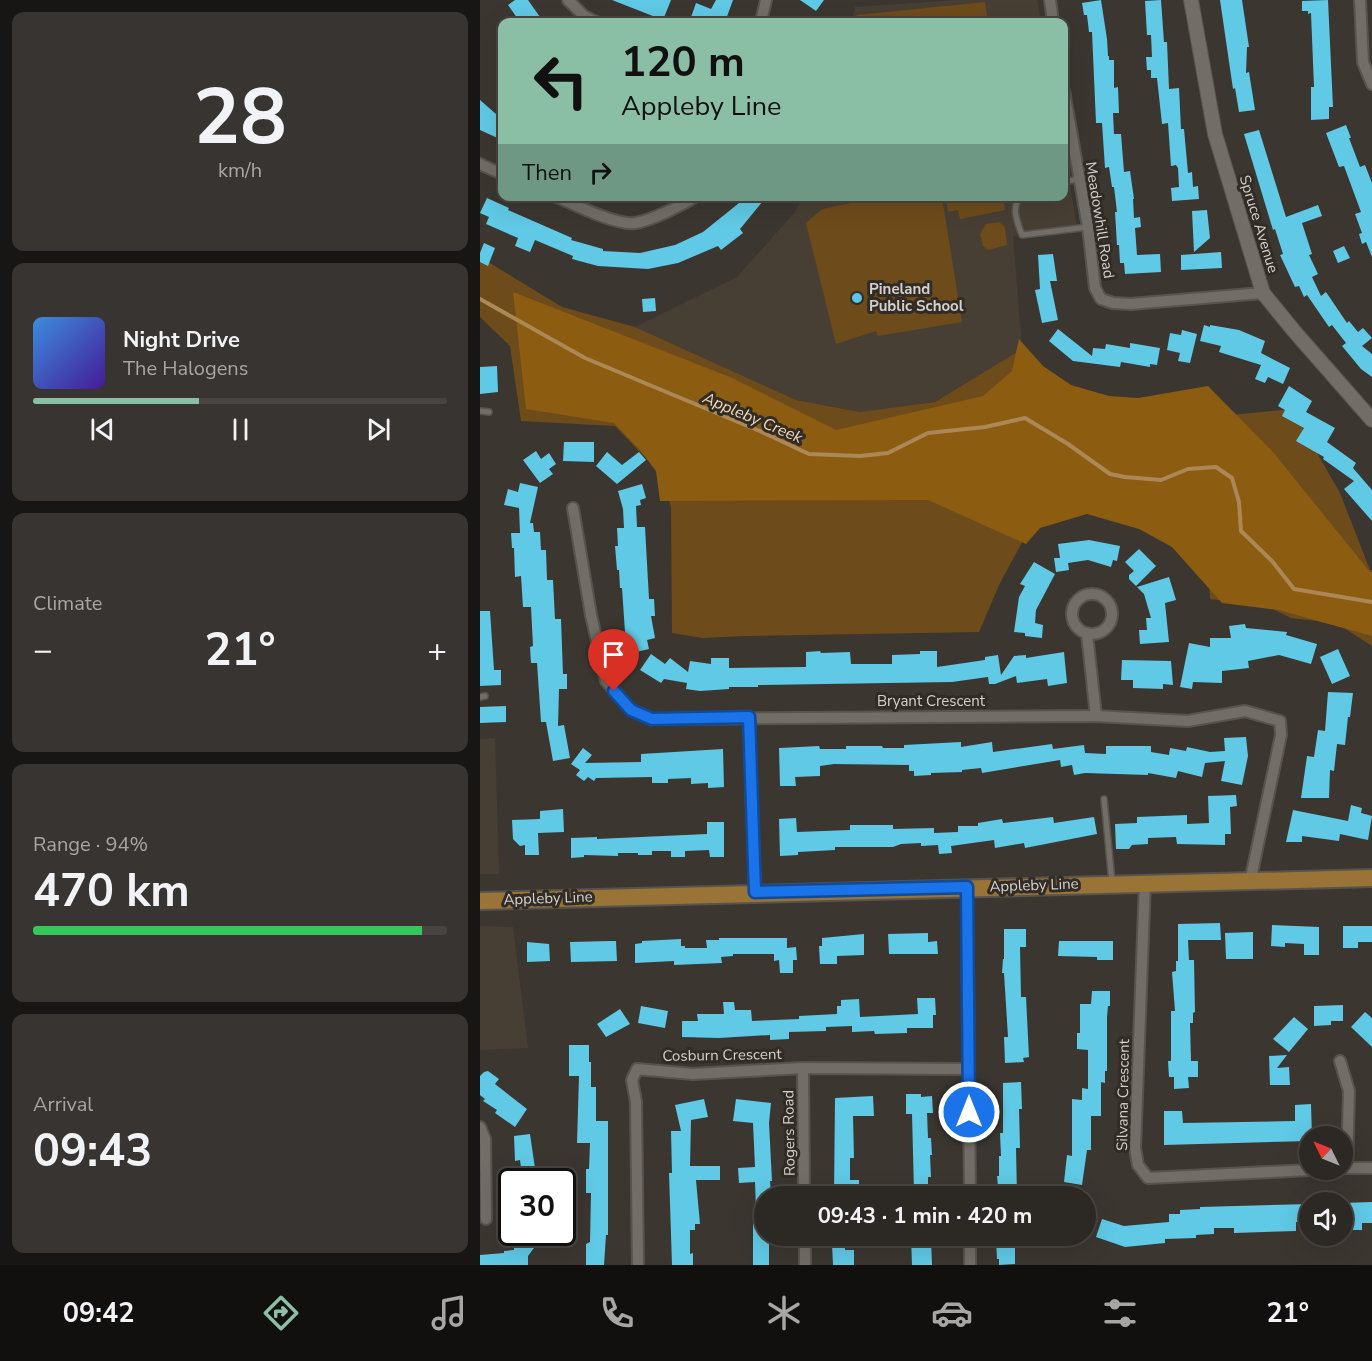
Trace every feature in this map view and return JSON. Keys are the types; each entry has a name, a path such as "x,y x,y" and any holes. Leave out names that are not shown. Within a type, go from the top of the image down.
{"main road":[{"name":"Appleby Line","path":"480,901 755,892 1372,878"}],"street":[{"path":"568,0 588,18"},
{"path":"762,18 766,0"},
{"path":"1050,0 1052,18"},
{"name":"Spruce Avenue","path":"1191,0 1215,134 1263,293 1372,420"},
{"path":"1360,0 1364,62 1372,84"},
{"name":"Meadowhill Road","path":"1068,116 1088,227 1095,288 1101,299 1113,303 1131,304 1263,293"},
{"path":"480,164 498,172"},
{"path":"566,201 602,217 634,224 686,201"},
{"name":"Bryant Crescent","path":"573,508 591,615 606,681 631,710 652,719 1096,716 1188,721 1245,711 1280,721 1281,735 1250,882"},
{"path":"1087,634 1096,716"},
{"path":"749,717 755,892"},
{"name":"Silvana Crescent","path":"1145,882 1135,1148 1138,1165 1148,1178 1299,1171"},
{"path":"967,887 970,1186"},
{"path":"1340,1061 1349,1091 1347,1126"},
{"name":"Cosburn Crescent","path":"638,1265 636,1102 632,1080 637,1070 693,1074 803,1068 969,1069"},
{"name":"Rogers Road","path":"803,1068 804,1186"},
{"path":"480,1127 485,1139 486,1219"},
{"path":"1353,1168 1372,1168"},
{"path":"805,1246 805,1265"},
{"path":"970,1246 970,1265"}],"lane":[{"path":"1068,181 1078,178"},
{"path":"1017,201 1015,212 1022,236 1088,227"},
{"path":"480,411 489,412"},
{"path":"1104,799 1112,883"}],"shaded area":[{"path":"957,0 1037,0 1040,18 853,18 855,7"},
{"path":"985,2 987,16 975,18 856,18 857,15"},
{"name":"Pineland Public School","path":"1068,174 1077,227 1013,236 1022,349 935,402 861,412 796,400 635,327 737,277 795,212 801,201 1068,201"},
{"path":"943,201 962,322 878,336 876,331 836,344 806,223 822,209 856,202"},
{"path":"947,201 1004,201 1005,210 960,219 958,210 948,212"},
{"path":"999,222 1005,227 1007,245 988,250 983,246 980,234 986,224"},
{"path":"480,257 562,307 635,327 796,400 860,412 935,402 1022,349 1031,392 1179,420 1292,409 1340,493 1370,570 1372,570 1372,646 1344,628 1317,621 1291,618 1269,607 1210,599 1209,582 1141,517 1045,500 1000,583 979,632 702,638 672,633 671,507 660,473 615,426 521,421 510,346 480,317"},
{"path":"513,292 730,377 836,430 983,396 1012,371 1019,339 1043,366 1071,385 1109,396 1138,398 1208,386 1273,452 1372,572 1372,636 1279,610 1222,603 1172,547 1139,529 1087,514 1040,528 1026,544 928,500 660,501 656,471 614,423 526,409"},
{"path":"495,738 499,874 480,874 480,739"},
{"path":"480,926 513,927 528,1048 480,1050"}],"building":[{"path":"515,0 528,0 540,17 517,18 508,5"},
{"path":"612,0 671,0 664,18 658,18"},
{"path":"716,0 733,0 726,18 691,18 696,3 711,9"},
{"path":"800,0 824,0 816,11"},
{"path":"1101,0 1108,56 1109,60 1114,60 1114,88 1118,87 1119,113 1113,113 1114,134 1121,134 1124,172 1130,171 1134,218 1140,217 1141,227 1135,228 1137,255 1160,254 1161,272 1125,274 1124,263 1120,263 1114,187 1112,187 1109,167 1105,168 1102,123 1096,123 1092,32 1089,32 1087,15 1084,15 1082,3"},
{"path":"1161,0 1164,42 1167,42 1169,89 1179,88 1181,129 1184,129 1188,173 1192,172 1193,187 1198,186 1199,199 1172,201 1171,188 1179,187 1178,168 1176,165 1171,166 1168,123 1162,124 1157,78 1151,78 1151,70 1147,70 1146,57 1152,57 1151,35 1147,35 1145,1"},
{"path":"1220,0 1242,0 1249,47 1247,47 1246,73 1249,72 1255,110 1239,112 1235,88 1233,89"},
{"path":"1328,0 1333,107 1329,107 1329,119 1311,120 1311,87 1314,87 1311,13 1302,11 1302,1"},
{"path":"480,100 496,114 498,109 498,138 480,130"},
{"path":"1346,125 1360,167 1365,165 1372,183 1372,257 1366,242 1362,244 1359,234 1362,233 1355,214 1361,212 1344,166 1339,167 1326,133"},
{"path":"1259,130 1286,217 1318,205 1322,216 1302,223 1312,254 1309,255 1318,274 1312,277 1321,296 1326,292 1347,323 1349,321 1358,332 1363,328 1372,338 1362,346 1372,354 1372,377 1361,369 1342,346 1346,343 1332,325 1329,327 1307,295 1304,297 1299,286 1295,287 1280,255 1283,254 1275,229 1273,230 1244,134"},
{"path":"487,198 509,208 508,210 572,238 571,240 603,249 603,251 640,253 675,245 703,232 739,203 736,201 763,201 740,229 743,233 721,250 718,246 678,263 648,269 598,266 572,259 573,256 535,240 530,252 515,246 518,238 486,224 489,217 480,213"},
{"path":"1207,210 1210,238 1194,252 1192,211"},
{"path":"484,243 495,248 488,266 480,262 480,253"},
{"path":"1344,246 1350,258 1338,263 1333,251"},
{"path":"1221,252 1222,268 1181,270 1181,255"},
{"path":"1053,254 1057,281 1050,281 1058,320 1042,323 1035,290 1040,289 1038,255"},
{"path":"655,298 656,311 643,312 642,299"},
{"path":"1204,325 1239,330 1265,341 1261,353 1290,368 1283,384 1268,377 1265,383 1255,379 1261,365 1219,352 1221,346 1200,341"},
{"path":"1058,329 1092,356 1093,348 1105,349 1106,344 1130,348 1130,343 1160,348 1157,365 1150,364 1150,367 1121,362 1120,367 1073,361 1049,341"},
{"path":"1182,330 1197,334 1190,363 1178,361 1180,353 1167,350 1170,333 1181,335"},
{"path":"497,366 498,392 480,394 480,367"},
{"path":"1289,386 1312,401 1306,412 1335,428 1327,442 1356,463 1353,468 1372,490 1372,521 1344,489 1354,481 1323,459 1324,457 1296,441 1304,428 1282,416 1285,410 1278,406"},
{"path":"564,442 594,442 594,462 563,461"},
{"path":"536,451 541,459 549,453 556,464 549,469 553,474 540,483 523,460"},
{"path":"607,452 622,465 639,452 646,460 617,484 596,466"},
{"path":"520,483 538,487 530,523 533,523 534,532 540,532 541,550 546,550 547,580 553,580 555,619 561,619 563,674 567,674 567,689 559,689 558,726 564,725 570,758 553,761 546,722 541,722 537,663 531,663 530,647 533,646 531,607 523,607 521,576 515,577 511,533 520,533 519,508 504,505 508,489 518,492"},
{"path":"642,484 646,498 640,500 641,505 636,506 637,527 645,527 649,599 654,599 655,616 651,616 655,638 647,640 649,649 636,652 634,642 627,644 622,588 620,588 619,570 617,570 615,546 618,546 617,528 624,528 623,509 618,491"},
{"path":"1089,540 1120,546 1117,561 1113,560 1111,567 1088,560 1068,563 1069,570 1056,572 1054,558 1060,558 1058,544"},
{"path":"1139,549 1156,566 1136,586 1129,579 1129,575 1134,571 1125,562"},
{"path":"1034,562 1055,574 1036,610 1035,623 1043,625 1042,638 1014,632 1019,597 1025,586 1020,584"},
{"path":"1169,577 1176,600 1165,603 1169,642 1140,644 1139,630 1147,630 1146,618 1151,618 1144,594 1137,587"},
{"path":"480,611 490,611 494,670 501,670 501,685 480,686"},
{"path":"1245,624 1246,628 1287,632 1286,635 1317,644 1311,664 1279,655 1248,661 1249,668 1222,671 1222,683 1193,682 1192,689 1180,687 1189,643 1210,647 1210,638 1231,638 1229,626"},
{"path":"1338,649 1350,676 1332,684 1320,657"},
{"path":"820,651 821,653 850,652 851,664 892,664 892,655 937,651 937,667 985,660 985,657 998,655 1001,675 1014,656 1026,655 1026,658 1064,652 1067,683 1048,686 1047,679 1017,683 1016,676 995,684 989,684 988,677 952,682 758,685 758,687 729,687 729,689 700,691 686,689 687,683 664,679 661,683 640,670 651,654 665,664 670,658 688,672 690,661 711,664 711,658 729,658 729,668 806,667 806,652"},
{"path":"1122,660 1171,661 1173,685 1163,684 1163,689 1133,688 1133,680 1121,680"},
{"path":"1328,692 1353,693 1345,745 1337,744 1334,771 1330,770 1329,798 1301,798 1307,756 1314,757 1318,730 1325,731"},
{"path":"506,706 506,722 480,723 480,707"},
{"path":"1246,737 1248,756 1242,785 1221,781 1225,761 1205,763 1202,777 1178,771 1176,778 1148,773 1148,775 1085,773 1074,775 1072,765 1061,767 1060,760 982,773 981,768 914,776 914,771 909,771 909,765 834,764 820,766 820,776 795,777 796,786 780,786 779,748 819,746 820,749 846,749 846,746 882,746 883,748 904,748 904,745 961,742 961,747 992,742 993,752 1052,744 1053,749 1084,745 1085,753 1106,754 1106,746 1151,746 1151,752 1169,755 1170,748 1186,751 1187,747 1210,752 1225,751 1224,738"},
{"path":"583,748 592,755 585,763 641,762 641,754 723,749 724,787 708,788 708,783 691,784 691,778 668,779 668,783 652,783 652,777 596,778 594,781 588,777 584,781 576,775 580,770 571,764"},
{"path":"1236,795 1237,806 1230,807 1231,834 1225,834 1225,845 1177,844 1176,837 1148,838 1148,844 1132,845 1129,849 1116,849 1115,824 1137,823 1137,817 1187,815 1187,824 1209,823 1208,796"},
{"path":"1351,805 1362,808 1361,813 1372,816 1368,840 1340,834 1339,841 1302,836 1302,842 1286,842 1293,810 1348,821"},
{"path":"563,809 564,832 538,833 539,855 525,855 525,845 520,846 513,839 512,820 540,819 540,811"},
{"path":"1053,817 1054,823 1094,817 1097,834 1025,848 1024,843 995,848 994,840 951,846 952,853 939,854 938,845 921,846 921,843 901,844 893,847 835,847 835,850 798,852 798,855 780,856 779,819 796,818 797,832 850,830 850,825 893,825 893,829 934,828 934,833 958,832 958,826 978,826 978,823 1002,819 1003,823"},
{"path":"707,822 724,822 724,857 710,857 709,850 685,851 685,857 671,857 671,851 652,851 652,855 618,853 618,856 584,855 584,857 571,858 571,838 707,834"},
{"path":"1220,923 1221,940 1188,940 1189,960 1194,960 1195,1012 1193,1023 1190,1023 1191,1061 1198,1061 1198,1077 1188,1077 1189,1088 1174,1089 1174,1077 1169,1077 1168,1061 1171,1061 1171,1011 1175,1011 1172,972 1176,971 1176,961 1178,961 1178,924"},
{"path":"1272,925 1319,927 1319,955 1304,955 1304,944 1285,943 1285,947 1271,946"},
{"path":"1343,926 1372,926 1372,942 1358,942 1358,948 1343,948"},
{"path":"1004,929 1026,929 1026,947 1020,947 1021,997 1026,997 1029,1057 1023,1058 1024,1062 1005,1063 1004,1037 1008,1037 1004,973 1002,973"},
{"path":"1253,932 1253,959 1226,959 1225,933"},
{"path":"928,933 928,942 937,941 938,954 889,954 888,934"},
{"path":"864,934 864,955 837,956 837,964 820,964 819,946 822,946 822,938"},
{"path":"719,938 787,938 787,948 796,947 797,960 793,960 793,973 780,973 779,960 774,961 774,954 733,954 733,956 721,957 722,963 674,965 674,961 635,963 635,944 642,943 642,941 681,939 681,946 685,948 707,948 706,940 719,940"},
{"path":"616,941 617,961 571,962 570,942"},
{"path":"1059,941 1113,941 1113,960 1097,960 1097,957 1058,956"},
{"path":"527,942 549,944 550,961 527,962"},
{"path":"1092,991 1110,991 1107,1017 1107,1071 1105,1071 1105,1083 1101,1082 1101,1116 1091,1116 1091,1150 1087,1150 1082,1185 1064,1182 1067,1155 1072,1156 1072,1099 1082,1100 1082,1088 1088,1089 1088,1050 1077,1049 1077,1033 1080,1033 1080,1004 1091,1004"},
{"path":"917,998 935,998 936,1015 933,1015 933,1028 907,1028 907,1033 875,1034 874,1031 852,1032 852,1026 826,1027 826,1031 789,1032 789,1039 770,1040 770,1035 719,1038 682,1037 682,1021 698,1021 697,1014 724,1014 723,1002 734,1002 735,1010 751,1010 752,1021 799,1019 799,1016 837,1014 837,1006 841,1006 841,1000 859,999 860,1017 918,1014"},
{"path":"1343,1005 1343,1021 1331,1021 1331,1025 1314,1026 1314,1006"},
{"path":"641,1006 668,1011 665,1028 638,1023"},
{"path":"620,1009 630,1024 606,1037 597,1024"},
{"path":"1365,1012 1372,1018 1372,1047 1351,1027"},
{"path":"1294,1017 1308,1029 1289,1052 1273,1039"},
{"path":"569,1045 589,1045 591,1087 596,1087 596,1121 608,1121 608,1235 606,1235 604,1265 586,1265 586,1244 590,1242 591,1193 586,1193 586,1169 589,1169 590,1143 577,1143 579,1076 569,1076"},
{"path":"1287,1055 1277,1068 1289,1067 1290,1085 1270,1085 1269,1056"},
{"path":"488,1071 499,1079 495,1084 527,1109 515,1127 495,1113 497,1110 483,1101 485,1099 480,1095 480,1076"},
{"path":"1021,1082 1020,1148 1016,1148 1017,1186 998,1186 999,1156 1001,1156 1000,1133 1003,1133 1003,1083"},
{"path":"906,1094 921,1094 921,1097 932,1096 933,1113 927,1113 928,1138 931,1138 932,1155 930,1155 931,1177 928,1177 928,1186 914,1186 912,1114 906,1114"},
{"path":"873,1096 874,1116 853,1116 854,1158 850,1158 850,1180 859,1180 859,1186 834,1186 835,1098"},
{"path":"704,1099 708,1117 691,1120 690,1166 720,1166 720,1180 696,1180 700,1224 695,1224 695,1230 690,1230 690,1254 693,1253 693,1265 672,1265 669,1173 672,1173 671,1131 681,1131 675,1105"},
{"path":"736,1099 771,1103 769,1123 770,1186 755,1186 755,1182 739,1183 738,1168 755,1167 753,1123 733,1121"},
{"path":"1311,1104 1312,1126 1299,1126 1299,1141 1164,1145 1164,1111 1182,1111 1183,1123 1295,1121 1295,1105"},
{"path":"530,1134 535,1168 521,1168 520,1160 515,1161 514,1136"},
{"path":"1372,1202 1372,1223 1362,1223 1362,1230 1353,1230 1353,1203"},
{"path":"1299,1204 1299,1222 1296,1222 1296,1231 1234,1233 1234,1228 1214,1228 1214,1234 1196,1235 1196,1238 1165,1239 1165,1243 1125,1247 1096,1237 1102,1219 1124,1226 1169,1222 1169,1214 1180,1214 1180,1210 1200,1209 1200,1207"},
{"path":"753,1210 754,1246 769,1246 769,1265 753,1265"},
{"path":"528,1246 535,1246 528,1256 528,1265 480,1265 480,1255 504,1253 514,1248 531,1248"},
{"path":"832,1246 845,1246 845,1250 854,1250 854,1265 833,1265"},
{"path":"911,1246 931,1246 932,1265 912,1265"},
{"path":"996,1246 1015,1246 1015,1264 999,1265 999,1259 997,1259"}],"waterway":[{"name":"Appleby Creek","path":"480,299 585,358 809,454 860,456 888,453 928,433 985,427 1025,418 1068,444 1110,474 1161,480 1188,469 1216,467 1232,478 1239,502 1241,531 1272,561 1294,589 1372,602"}],"place":[{"name":"Pineland Public School","path":"857,298"}],"route":[{"path":"614,691 631,710 652,719 749,717 755,892 967,887 969,1112"}]}
